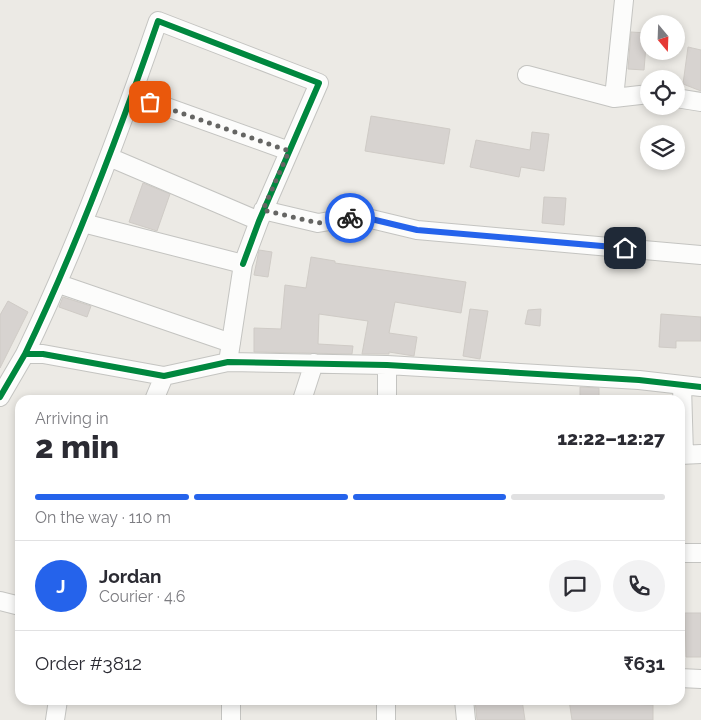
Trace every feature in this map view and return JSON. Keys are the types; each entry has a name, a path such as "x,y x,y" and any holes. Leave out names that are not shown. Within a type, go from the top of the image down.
{"street":[{"path":"614,98 624,0"},
{"path":"0,397 8,368 24,354 59,284 133,95 158,21 319,83 261,216 243,264 228,362"},
{"path":"527,75 614,98 640,95"},
{"path":"133,95 289,151"},
{"path":"685,99 701,102"},
{"path":"109,158 261,216 318,223 352,218 367,218 417,230 701,255"},
{"path":"83,223 243,264"},
{"path":"59,284 231,343"},
{"path":"24,354 43,354 164,376 228,362 387,365 639,380 701,387"},
{"path":"304,395 314,364"},
{"path":"387,365 387,395"},
{"path":"156,395 164,376"},
{"path":"682,386 683,395"},
{"path":"685,420 688,455"},
{"path":"685,553 701,553"},
{"path":"0,601 15,605"},
{"path":"685,678 701,678"},
{"path":"55,720 57,705"},
{"path":"231,705 231,720"},
{"path":"386,705 386,720"},
{"path":"464,705 466,720"}],"building":[{"path":"631,32 640,33 640,60 645,60 644,70 628,69"},
{"path":"688,47 701,50 701,91 685,85"},
{"path":"371,116 450,129 444,164 365,151"},
{"path":"532,132 549,134 544,171 521,167 519,177 470,167 476,140 530,150"},
{"path":"143,183 170,194 157,231 129,222"},
{"path":"544,197 566,198 564,225 542,223"},
{"path":"259,250 272,252 268,277 254,275"},
{"path":"311,257 335,261 335,263 466,282 461,313 395,302 389,333 417,337 414,356 389,352 389,354 362,354 368,321 319,314 318,344 353,346 352,354 254,352 254,328 281,329 285,285 306,288"},
{"path":"63,297 91,306 87,317 59,307"},
{"path":"8,301 28,312 0,368 0,315"},
{"path":"470,309 488,311 480,359 463,356"},
{"path":"541,309 540,326 525,324 528,310"},
{"path":"661,314 701,317 701,341 676,341 676,348 659,347"},
{"path":"580,387 599,388 599,395 580,395"},
{"path":"685,613 701,613 701,657 686,657"},
{"path":"476,705 523,705 525,720 477,720"},
{"path":"570,705 653,705 653,720 572,720"}],"cycle path":[{"path":"25,354 62,272 96,189 158,21 319,83 259,221 243,264"},
{"path":"0,397 25,354 43,354 164,376 228,362 387,365 639,380 701,387"}],"way so far":[{"path":"150,102 289,151 263,210 318,223 350,218"}],"route":[{"path":"350,218 367,218 417,230 625,248"}]}
